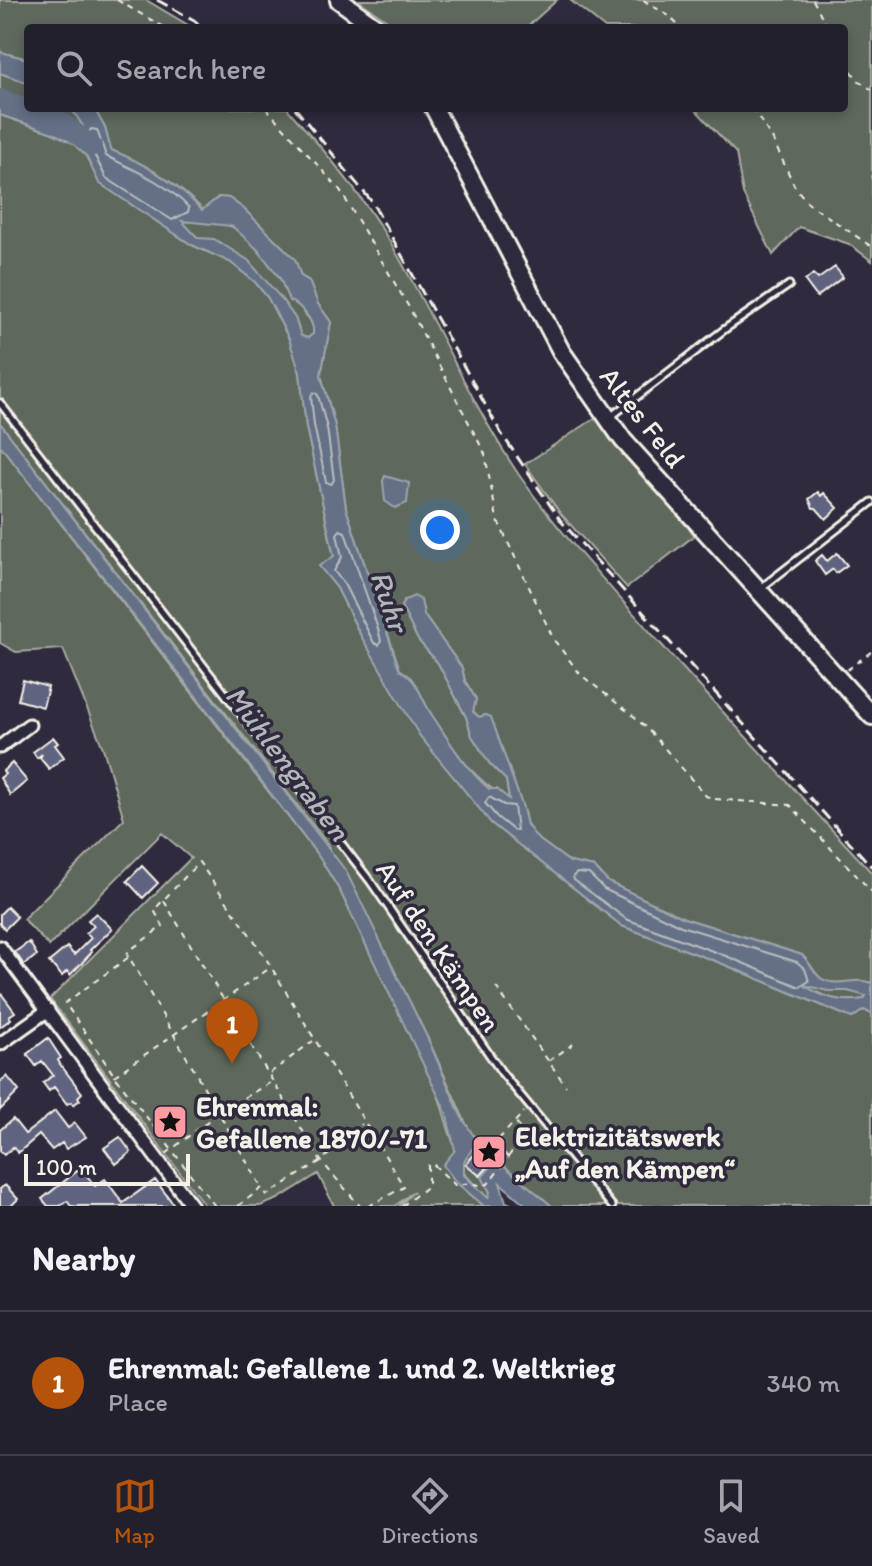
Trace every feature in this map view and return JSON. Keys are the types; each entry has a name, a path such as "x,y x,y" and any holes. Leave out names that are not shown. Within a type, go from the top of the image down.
{"main road":[{"path":"339,0 372,24"},
{"name":"Altes Feld","path":"436,112 561,351 623,440 872,716"}],"street":[{"path":"0,747 29,725"},
{"path":"0,947 192,1206"},
{"path":"0,1044 48,1010"}],"lane":[{"path":"608,419 725,329 789,285"},
{"name":"Auf den Kämpen","path":"0,403 363,871 502,1073 612,1206"},
{"path":"757,591 872,502"}],"path":[{"path":"117,0 158,24"},
{"path":"643,0 677,24"},
{"path":"813,0 826,24"},
{"path":"848,66 858,80 872,90"},
{"path":"270,112 340,190 395,282 476,433 485,454 497,519 542,617 567,659 597,690 645,727 706,796 790,805 872,892"},
{"path":"755,112 772,138 795,187 808,203 872,247"},
{"path":"837,677 872,651"},
{"path":"364,1122 321,1161 267,1195 262,1188 127,954 163,926 154,910 199,862 271,967 404,1187 369,1206"},
{"path":"163,900 321,1161 360,1206"},
{"path":"129,957 65,1003 114,1075 215,1206"},
{"path":"102,1085 271,967"},
{"path":"496,987 566,1086"},
{"path":"269,1073 314,1040"},
{"path":"549,1061 573,1044"},
{"path":"171,1149 219,1112 273,1081"},
{"path":"508,1158 496,1142 515,1119 530,1108"},
{"path":"402,1206 428,1186 428,1165 433,1164 455,1185 488,1184 524,1136 515,1119"},
{"path":"238,1206 262,1188"}],"green space":[{"path":"0,0 146,0 186,24 24,24 24,58 0,52"},
{"path":"358,0 557,0 530,24 390,24"},
{"path":"570,0 872,0 872,261 849,244 799,227 773,255 743,194 736,153 698,112 848,112 848,24 600,24"},
{"path":"0,73 24,82 24,107 0,93"},
{"path":"32,112 74,112 83,126 80,131 50,123"},
{"path":"96,112 291,112 344,175 379,225 484,418 534,496 651,633 872,873 872,983 828,982 802,955 684,918 608,882 594,867 570,862 537,838 527,825 491,718 486,715 479,717 473,711 476,699 465,681 462,668 424,615 423,608 405,600 401,606 418,640 438,663 466,717 472,736 490,764 506,780 509,800 485,783 463,761 414,683 400,670 346,508 335,426 321,375 331,322 318,304 309,281 301,276 295,259 244,209 229,198 218,197 203,210 160,175 111,150"},
{"path":"0,115 73,143 86,156 100,183 192,245 230,262 255,282 268,298 289,339 300,373 306,427 334,557 320,566 337,588 361,636 491,823 622,926 852,1018 864,1010 872,1014 872,1206 617,1206 514,1083 357,858 0,398"},
{"path":"181,221 219,223 240,231 310,320 313,334 308,338 301,336 295,318 280,297 198,238"},
{"path":"0,407 368,882 510,1089 607,1206 552,1206 497,1160 482,1177 490,1192 488,1199 451,1159 444,1165 456,1182 484,1206 399,1206 414,1191 395,1206 334,1206 318,1174 278,1199 260,1206 205,1206 50,999 191,858 162,833 49,946 23,919 124,819 103,748 63,649 16,652 0,643 0,445 319,857 340,891 436,1090 451,1136 464,1162 472,1137 429,1041 326,842 0,423"},
{"path":"597,417 695,535 627,588 561,514 525,464"},
{"path":"800,983 828,991 866,995 864,999 839,1000"}],"water":[{"path":"0,52 24,58 24,82 0,73"},
{"path":"0,93 24,107 24,112 32,112 50,123 79,131 83,126 74,112 96,112 111,150 160,175 202,210 219,197 229,198 295,259 301,276 309,281 318,304 331,322 321,375 335,426 346,508 396,660 400,670 415,684 465,764 489,789 497,789 509,799 506,780 490,764 472,736 466,717 438,663 418,640 401,606 414,596 421,600 424,615 462,668 465,681 476,699 473,712 479,717 491,717 527,825 537,838 570,862 594,867 608,882 684,918 802,955 822,979 872,983 872,1014 864,1010 852,1018 622,926 491,823 419,735 361,636 337,588 319,566 334,556 306,427 300,373 289,339 268,298 255,282 230,262 192,245 99,183 86,156 73,143 0,115","holes":["182,221 232,226 258,250 280,278 289,301 306,314 313,329 313,334 308,338 301,336 295,318 248,260 214,239 198,238","804,985 828,991 848,991 866,996 864,999 840,1000"]},
{"path":"0,423 346,871 429,1041 461,1116 477,1141 464,1162 464,1175 488,1198 490,1192 482,1177 497,1160 552,1206 527,1206 500,1183 506,1202 515,1206 484,1206 456,1182 443,1165 455,1150 446,1112 340,891 319,857 0,445"},
{"path":"385,476 409,483 407,503 395,508 385,501"}],"building":[{"path":"835,267 843,277 817,297 805,281 813,274 818,279"},
{"path":"818,492 821,496 824,493 838,508 826,519 813,508 809,499"},
{"path":"837,553 847,565 836,573 833,569 825,575 815,561 822,555 827,561"},
{"path":"23,680 48,687 43,707 18,700"},
{"path":"53,737 64,757 49,769 40,758 42,754 37,758 33,752"},
{"path":"12,763 27,781 10,795 0,778"},
{"path":"142,866 158,883 143,898 127,881"},
{"path":"7,907 17,917 5,929 0,924 0,914"},
{"path":"96,913 112,929 70,975 67,971 62,976 49,962 67,947 74,955 91,938 86,933 94,926 88,920"},
{"path":"29,942 37,955 24,965 15,952"},
{"path":"0,992 15,1012 0,1027"},
{"path":"48,1038 61,1058 58,1060 60,1064 82,1093 78,1097 80,1100 73,1105 71,1102 67,1104 54,1087 49,1091 43,1083 53,1075 42,1061 36,1066 27,1054"},
{"path":"7,1076 19,1091 0,1110 0,1082"},
{"path":"55,1111 68,1128 75,1123 86,1137 66,1149 62,1143 52,1150 39,1135 18,1153 13,1147 4,1155 0,1151 0,1130 13,1119 25,1134"},
{"path":"120,1137 131,1152 116,1164 104,1148"},
{"path":"487,1140 501,1152 480,1176 466,1164"},
{"path":"81,1168 95,1186 105,1179 123,1203 155,1180 175,1206 71,1206 67,1201 60,1206 48,1206 42,1199"},
{"path":"5,1185 18,1199 11,1206 0,1206 0,1189"}],"waterway":[{"name":"Ruhr","path":"0,99 24,108"},
{"name":"Ruhr","path":"34,112 63,123 92,146"}],"railway":[{"path":"157,0 198,24"},
{"path":"298,112 372,202 501,433 561,521 872,867"}],"place":[{"name":"Ehrenmal: Gefallene 1. und 2. Weltkrieg","path":"232,1064"},
{"name":"Ehrenmal: Gefallene 1870/-71","path":"170,1122"},
{"name":"Elektrizitätswerk „Auf den Kämpen“","path":"489,1152"}],"water label":[{"name":"Mühlengraben","path":"288,763"}]}
